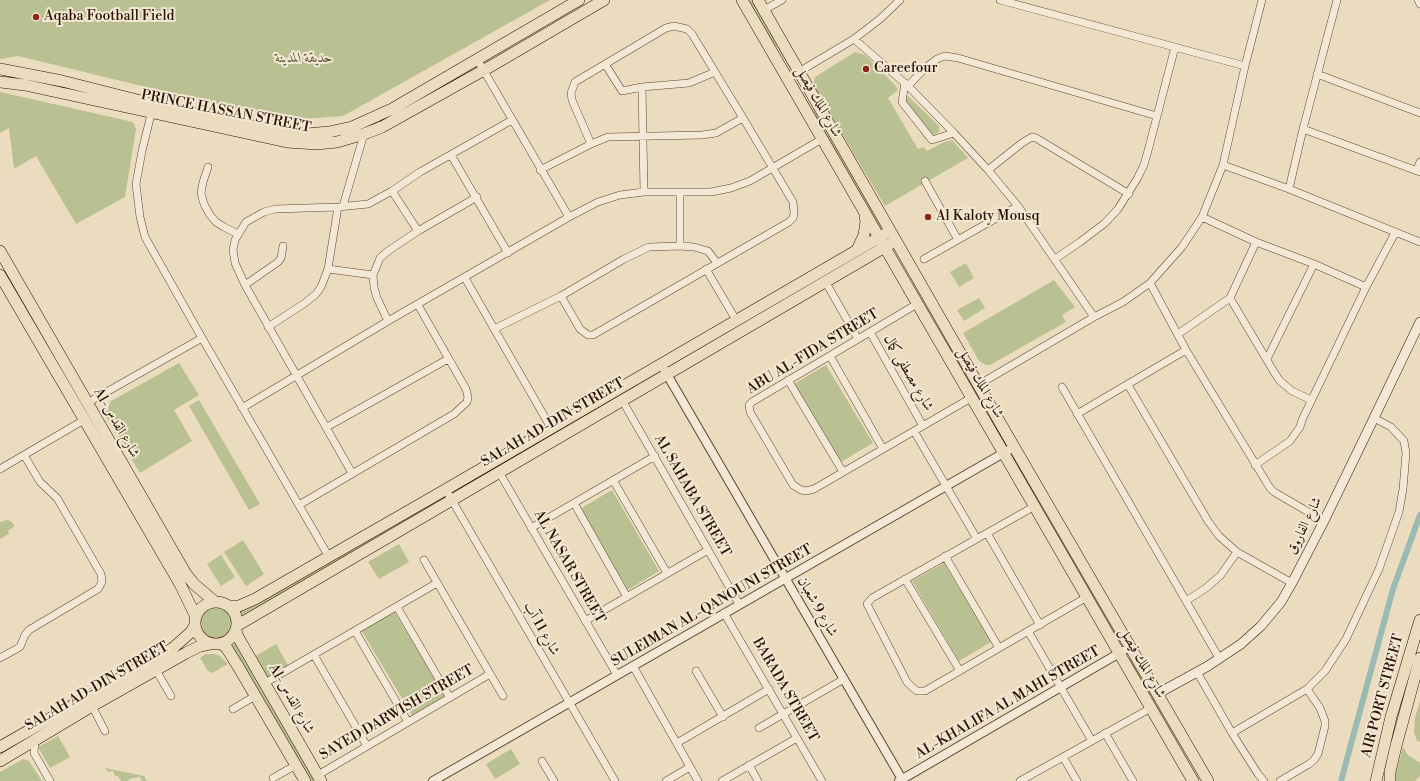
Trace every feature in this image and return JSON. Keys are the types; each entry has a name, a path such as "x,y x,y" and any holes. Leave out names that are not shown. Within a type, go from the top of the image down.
{"main road":[{"name":"PRINCE HASSAN STREET","path":"0,82 25,85 281,132 307,134 329,132 352,127 392,109 579,0"},
{"name":"PRINCE HASSAN STREET","path":"0,69 62,81 153,108 287,142 317,144 337,142 382,127 604,0"},
{"name":"شارع الملك فيصل","path":"742,0 1193,781"},
{"name":"شارع الملك فيصل","path":"758,0 895,241 1208,781"},
{"path":"857,250 864,235 866,226 863,210"},
{"name":"SALAH AD-DIN STREET","path":"237,628 551,428 890,231"},
{"name":"SALAH AD-DIN STREET","path":"229,606 239,606 255,599 329,556 448,495 499,472 895,241"},
{"name":"Al-شارع القدس","path":"0,251 87,403 125,479 186,574 194,584 215,602"},
{"name":"Al-شارع القدس","path":"0,275 84,420 118,467"},
{"path":"11,293 21,287"},
{"name":"شارع الفاروق","path":"1157,694 1197,672 1241,644 1262,626 1281,602 1324,521 1420,322"},
{"name":"Al-شارع القدس","path":"125,479 189,601 195,621"},
{"path":"220,602 229,606 236,614 237,628 233,637 228,641 216,644 200,637 195,621 203,606 220,602"},
{"name":"AIR PORT STREET","path":"1376,781 1391,716 1420,620"},
{"name":"SALAH AD-DIN STREET","path":"0,761 92,706 101,695 172,648 191,632 195,621"},
{"name":"Al-شارع القدس","path":"237,628 238,637 319,778"},
{"name":"SALAH AD-DIN STREET","path":"0,747 101,695 156,670 200,646 216,644"},
{"name":"Al-شارع القدس","path":"216,644 226,647 305,781"},
{"name":"AIR PORT STREET","path":"1390,781 1390,772 1396,746 1420,658"}],"street":[{"path":"764,10 782,0"},
{"path":"787,79 854,39 880,19 900,0"},
{"path":"1000,0 1245,66"},
{"path":"978,385 1094,317 1123,302 1150,283 1182,247 1202,217 1223,165 1245,66 1262,0"},
{"path":"1289,189 1337,0"},
{"path":"1418,0 1420,4"},
{"path":"561,296 580,329 588,335 593,335 788,222 793,218 794,214 793,202 743,118 692,34 687,29 680,26 666,28 575,82 571,93 572,100 591,144"},
{"path":"854,39 906,85 954,133 988,170 1018,206 1094,317"},
{"path":"1055,259 1105,223 1129,194 1144,165 1175,47"},
{"path":"954,133 932,140 902,102 906,85 937,59 945,56 958,58 1157,116"},
{"path":"477,59 540,170 569,217"},
{"path":"605,64 622,91 642,87 689,83 715,72"},
{"path":"1317,74 1420,113"},
{"path":"642,87 644,192"},
{"path":"153,108 142,151 136,184 140,217 145,237 242,408 329,556"},
{"path":"540,170 608,137 696,135 716,132 743,118"},
{"path":"352,473 245,285 235,263 233,250 235,240 246,222 264,212 275,209 341,207 368,204 392,191 420,172 512,120"},
{"path":"1303,129 1418,171 1420,162"},
{"path":"268,327 305,304 321,287 328,269 341,207 364,134"},
{"path":"988,170 1022,143 1032,137 1129,194"},
{"path":"242,408 296,375 569,217 598,202 620,194 644,192 712,192 731,188 750,181 773,169 822,139"},
{"path":"451,155 477,197 508,253"},
{"path":"1223,165 1289,189 1420,242"},
{"path":"208,167 201,193 204,204 216,222 238,234"},
{"path":"925,181 958,240"},
{"path":"392,191 418,231"},
{"path":"680,192 680,246"},
{"path":"388,322 377,298 374,287 373,275 380,258 388,250 418,231 477,197"},
{"path":"924,260 1018,206"},
{"path":"1202,217 1256,242 1314,264 1366,287"},
{"path":"1255,465 1290,441 1300,427 1311,400 1366,287 1395,233"},
{"path":"1178,334 1230,298 1256,242"},
{"path":"245,285 278,262 281,258 284,246"},
{"path":"494,329 561,296 624,259 643,250 657,246 680,246 704,249 717,263"},
{"path":"1267,359 1314,264"},
{"path":"328,269 373,275"},
{"path":"706,269 736,320"},
{"path":"465,278 551,428"},
{"path":"826,281 858,339"},
{"path":"1150,283 1186,350 1270,488 1274,492 1324,521"},
{"path":"1230,298 1280,381 1292,391 1311,400"},
{"name":"ABU AL-FIDA STREET","path":"917,304 752,402 749,405 750,412 793,485 806,491 814,489 971,398"},
{"path":"299,505 454,414 467,402 468,396 466,389 418,305"},
{"name":"شارع مصطفى كمال","path":"870,332 923,426"},
{"path":"87,403 202,338"},
{"path":"1077,414 1186,350"},
{"path":"830,356 883,449"},
{"path":"327,427 448,359"},
{"name":"شارع 9 شعبان","path":"661,364 901,780"},
{"path":"788,380 843,472"},
{"path":"1128,385 1208,521 1219,536 1237,552 1292,583"},
{"path":"1062,387 1219,658"},
{"name":"AL SAHABA STREET","path":"622,400 739,604"},
{"path":"1232,733 1307,689 1325,671 1346,639 1379,569 1399,512 1406,454 1404,441 1392,427 1374,418"},
{"path":"0,469 84,420"},
{"path":"914,431 977,539"},
{"name":"SULEIMAN AL-QANOUNI STREET","path":"433,781 1014,447"},
{"path":"0,658 20,647 29,630 98,589 102,585 101,574 57,498 40,482 24,455"},
{"path":"531,528 654,456"},
{"name":"AL NASAR STREET","path":"499,472 616,675"},
{"path":"613,480 667,574"},
{"name":"شارع 11 آب","path":"448,495 614,781"},
{"path":"574,503 627,596"},
{"path":"1035,506 872,598 867,604 907,682 917,690 925,691 1087,597"},
{"path":"986,533 1040,625"},
{"path":"585,621 708,550"},
{"path":"1186,601 1217,579 1226,570 1237,552"},
{"path":"945,556 999,648"},
{"name":"SAYED DARWISH STREET","path":"424,560 503,696"},
{"path":"905,579 960,671"},
{"path":"265,684 437,584"},
{"path":"397,607 450,698"},
{"name":"BARADA STREET","path":"724,613 822,781"},
{"path":"355,631 408,722"},
{"path":"1028,631 1092,741"},
{"name":"AL-KHALIFA AL MAHI STREET","path":"901,780 1130,647"},
{"path":"314,655 367,746"},
{"path":"633,666 698,781"},
{"path":"156,670 171,696"},
{"path":"696,671 722,717"},
{"path":"1197,672 1232,733 1264,781"},
{"name":"SAYED DARWISH STREET","path":"319,778 367,746 490,674"},
{"path":"759,728 844,679"},
{"path":"677,743 769,689"},
{"path":"1280,781 1309,764 1318,754 1325,721 1316,700 1307,689"},
{"path":"233,709 255,696"},
{"path":"92,706 105,731"},
{"path":"1022,781 1151,708"},
{"path":"1105,733 1133,781"},
{"path":"722,781 797,738"},
{"path":"35,741 34,753 50,781"},
{"path":"1063,757 1077,781"},
{"path":"542,761 554,781"},
{"path":"273,778 296,765"},
{"path":"749,765 758,781"},
{"path":"666,781 690,767"}],"green space":[{"name":"حديقة المدينة","path":"0,0 550,0 343,116 302,119 237,109 18,56 0,59"},
{"path":"747,0 752,0 793,70 791,71 777,47 771,41"},
{"path":"855,52 865,55 896,86 898,90 888,98 918,149 924,147 927,151 944,142 952,140 968,158 885,206 813,85 815,77"},
{"path":"798,85 812,108 822,118 884,229 880,228 878,225 796,86"},
{"path":"0,92 133,122 136,129 125,197 76,224 36,156 14,169 9,128 0,133"},
{"path":"908,96 939,126 939,132 925,139 902,102 904,98"},
{"path":"895,250 1005,438 1004,440 993,425"},
{"path":"966,263 974,278 959,287 950,272"},
{"path":"1054,280 1075,307 1062,315 1066,322 990,365 986,365 979,361 963,333"},
{"path":"979,298 985,308 964,321 957,310"},
{"path":"179,363 199,395 174,410 192,441 140,473 105,415 111,401"},
{"path":"826,365 873,443 841,462 794,384"},
{"path":"657,369 661,375 459,492 457,491 457,488"},
{"path":"199,400 260,504 249,510 189,406"},
{"path":"1014,456 1122,641 1119,641 1012,457"},
{"path":"612,490 659,571 628,590 580,509"},
{"path":"441,497 443,501 242,616 240,614 239,611"},
{"path":"6,520 11,521 14,525 13,528 8,531 9,534 0,539 0,522"},
{"path":"243,540 264,574 246,586 224,552"},
{"path":"399,544 409,562 379,579 368,562"},
{"path":"221,555 235,577 221,586 207,564"},
{"path":"944,563 991,642 959,661 912,581"},
{"path":"220,605 229,610 233,616 233,630 229,636 220,641 212,641 203,636 199,630 198,619 203,610 209,606"},
{"path":"394,611 445,696 412,715 361,630"},
{"path":"235,643 315,781 310,781 230,645"},
{"path":"276,644 288,665 266,678 254,657"},
{"path":"205,654 220,656 228,664 212,673 208,671 200,658"},
{"path":"1129,658 1131,658 1203,781 1201,781"},
{"path":"1420,701 1420,742 1417,741 1414,732 1415,718"},
{"path":"58,736 70,757 50,768 38,747"},
{"path":"1403,747 1408,755 1420,763 1420,776 1415,781 1394,781"},
{"path":"511,749 520,764 495,779 486,764"},
{"path":"23,759 29,761 42,781 0,781 0,772"},
{"path":"105,768 144,776 147,781 142,781 140,777 132,778 127,781 121,781 118,776 115,776 113,771 108,772"}],"waterway":[{"path":"1341,781 1393,589 1420,515"}],"place":[{"name":"Aqaba Football Field","path":"36,17"},
{"name":"Careefour","path":"866,69"},
{"name":"Al Kaloty Mousq","path":"928,217"}]}
